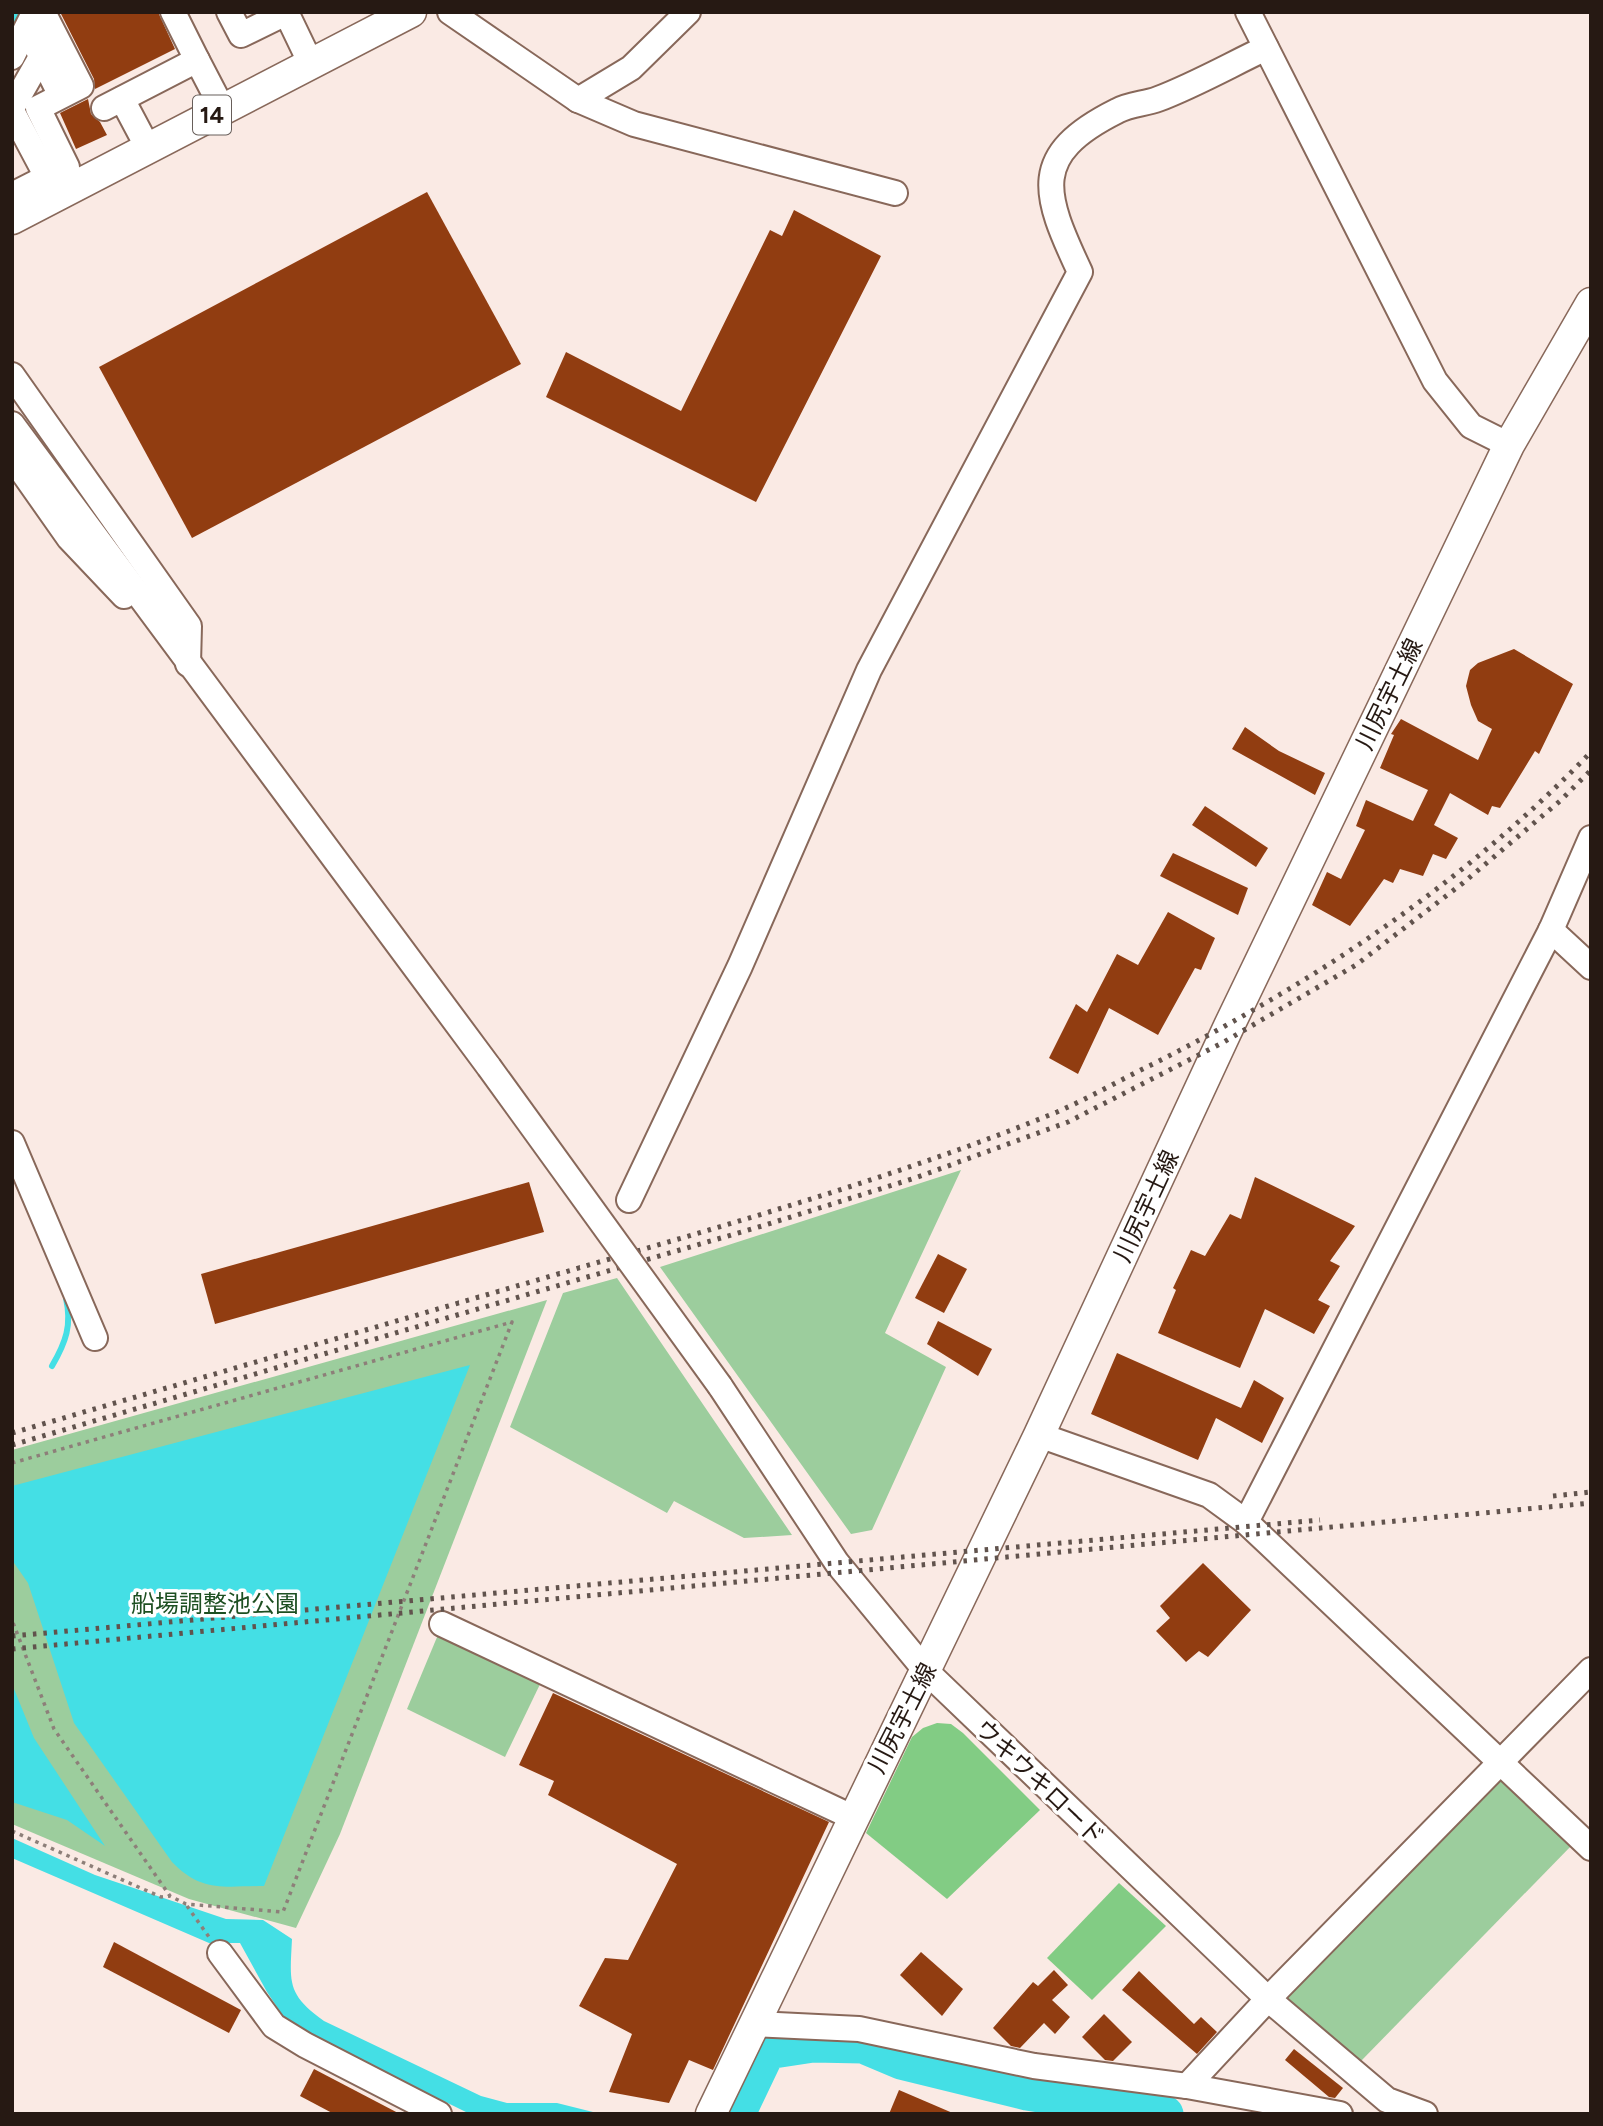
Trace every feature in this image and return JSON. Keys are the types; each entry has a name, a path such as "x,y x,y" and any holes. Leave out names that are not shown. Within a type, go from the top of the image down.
{"main road":[{"name":"14","path":"15,205 57,195 411,12"},
{"name":"川尻宇土線","path":"711,2114 852,1817 926,1671 1039,1435 1229,1026 1509,445 1591,303"}],"street":[{"path":"12,57 34,12"},
{"path":"15,205 67,167 38,108 81,86 43,12"},
{"path":"173,12 223,110"},
{"path":"229,12 241,35 286,12 311,64"},
{"path":"450,12 578,100 634,124 895,193"},
{"path":"578,100 631,68 688,12"},
{"path":"1248,12 1435,381 1471,426 1509,445"},
{"path":"57,195 12,110 36,47 58,90"},
{"path":"629,1200 730,989 869,670 1080,272 1060,229 1050,191 1054,161 1070,139 1119,109 1158,99 1266,48"},
{"path":"148,148 113,103 197,60"},
{"path":"12,375 189,626 188,664"},
{"name":"ウキウキロード","path":"12,424 489,1067 720,1386 837,1563 926,1671 1268,1999 1387,2100 1424,2114"},
{"path":"12,457 78,547 119,593 153,616"},
{"path":"1246,1522 1551,930 1591,838"},
{"path":"1551,930 1591,967"},
{"path":"12,1143 95,1338"},
{"path":"1039,1435 1209,1495 1246,1522 1591,1848"},
{"path":"442,1624 852,1817"},
{"path":"1188,2086 1268,1999 1502,1765 1591,1670"},
{"path":"220,1953 274,2026 439,2114"},
{"path":"754,2024 859,2029 1034,2066 1188,2086 1340,2114"}],"path":[{"path":"12,1463 512,1322 283,1912 186,1904 170,1896 54,1728 12,1620"},
{"path":"12,1831 161,1897 170,1896"},
{"path":"186,1904 220,1953"}],"green space":[{"path":"961,1170 885,1333 946,1367 872,1530 851,1534 660,1267"},
{"path":"617,1278 792,1535 744,1538 674,1501 667,1513 510,1427 563,1293"},
{"name":"船場調整池公園","path":"547,1300 340,1834 296,1928 189,1899 12,1824 12,1450"},
{"path":"440,1630 543,1678 505,1757 407,1709"},
{"path":"937,1723 951,1724 963,1733 1040,1810 947,1899 866,1833 912,1737 923,1728"},
{"path":"1502,1776 1573,1844 1361,2061 1319,2031 1281,1996"},
{"path":"1119,1883 1166,1926 1092,2000 1047,1958"}],"water":[{"name":"船場調整池公園","path":"470,1365 264,1886 214,1886 193,1879 172,1862 74,1723 28,1583 12,1560 12,1486"},
{"path":"12,1684 34,1738 105,1846 67,1820 12,1802"},
{"path":"12,1838 95,1875 226,1919 263,1920 292,1939 293,1986 303,2003 324,2021 481,2096 507,2103 557,2103 601,2114 470,2114 289,2025 240,1943 209,1943 12,1858"}],"building":[{"path":"60,12 158,12 175,49 95,89 94,79"},
{"path":"88,99 91,114 100,122 107,135 76,149 60,113"},
{"path":"427,192 521,364 192,538 99,367"},
{"path":"794,210 881,256 756,502 546,397 566,352 681,411 770,230 782,236"},
{"path":"1514,649 1573,684 1539,754 1535,751 1500,808 1492,806 1488,815 1450,793 1434,825 1458,838 1446,859 1433,854 1423,876 1400,869 1393,883 1384,879 1350,926 1312,905 1327,872 1341,879 1365,830 1356,826 1366,800 1413,821 1428,790 1380,768 1394,735 1391,734 1401,719 1478,760 1492,729 1478,721 1471,705 1466,686 1470,670 1478,663"},
{"path":"1245,727 1279,751 1325,773 1315,795 1232,749"},
{"path":"1205,806 1268,848 1256,867 1192,825"},
{"path":"1173,853 1248,888 1238,915 1160,876"},
{"path":"1168,912 1215,938 1201,970 1195,968 1158,1035 1109,1008 1078,1074 1049,1058 1076,1004 1087,1012 1117,954 1138,965"},
{"path":"1255,1177 1355,1226 1330,1261 1340,1266 1318,1300 1330,1306 1314,1334 1265,1309 1240,1368 1158,1333 1176,1290 1173,1288 1191,1250 1205,1256 1230,1214 1241,1219"},
{"path":"529,1182 544,1232 215,1324 201,1274"},
{"path":"938,1254 967,1269 944,1313 915,1298"},
{"path":"938,1321 992,1349 978,1376 927,1344"},
{"path":"1117,1353 1241,1408 1254,1380 1284,1398 1262,1443 1216,1418 1198,1460 1091,1414"},
{"path":"1203,1563 1251,1610 1208,1657 1199,1651 1186,1662 1156,1631 1170,1618 1160,1606"},
{"path":"553,1693 829,1822 713,2070 689,2060 669,2103 609,2092 632,2034 579,2006 605,1958 628,1960 677,1864 548,1795 554,1781 519,1765"},
{"path":"114,1942 241,2010 229,2033 103,1967"},
{"path":"921,1952 963,1989 942,2016 900,1975"},
{"path":"1054,1970 1068,1985 1052,2000 1070,2017 1055,2034 1044,2023 1020,2048 1011,2046 993,2028 1033,1982 1038,1986"},
{"path":"1139,1971 1194,2024 1201,2017 1217,2032 1197,2054 1122,1990"},
{"path":"1104,2014 1132,2042 1113,2061 1105,2060 1082,2037"},
{"path":"1294,2049 1343,2088 1335,2098 1329,2097 1285,2060"},
{"path":"314,2069 400,2114 334,2114 300,2096"},
{"path":"899,2090 955,2114 889,2114"}],"waterway":[{"path":"12,23 17,12"},
{"path":"52,1366 67,1333 66,1298"},
{"path":"737,2114 767,2051 813,2044 863,2045 901,2061 1027,2092 1165,2114"}],"railway":[{"path":"12,1433 810,1199 934,1158 1057,1112 1211,1034 1328,965 1439,887 1492,845 1543,800 1591,752"},
{"path":"12,1445 762,1226 915,1178 1068,1122 1222,1043 1356,965 1463,883 1560,801 1591,770"},
{"path":"1553,1496 1591,1492"},
{"path":"12,1649 1591,1503"},
{"path":"12,1636 1320,1520"}]}
